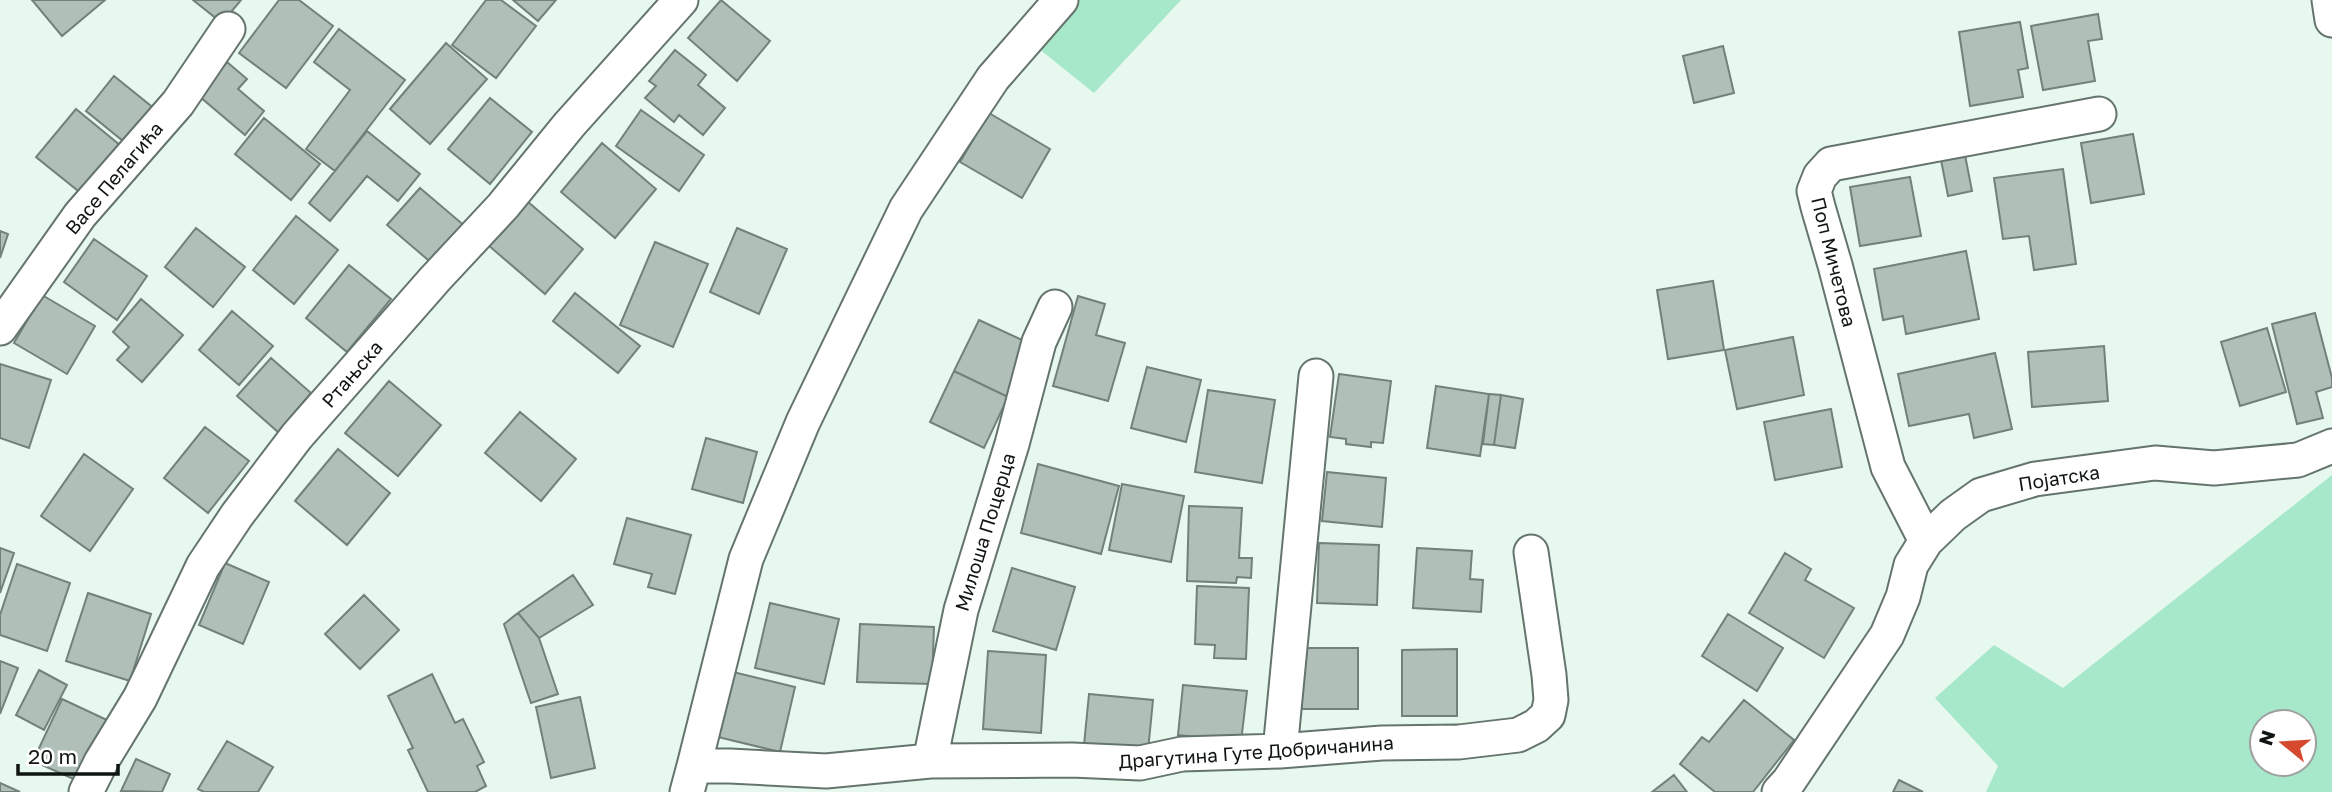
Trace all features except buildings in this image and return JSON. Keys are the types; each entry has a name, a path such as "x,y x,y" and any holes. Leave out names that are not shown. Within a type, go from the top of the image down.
{"street":[{"name":"Ртањска","path":"86,792 140,698 203,566 237,515 298,436 435,279 503,206 569,125 681,0"},
{"path":"690,779 746,559 803,422 906,209 993,78 1061,0"},
{"path":"2329,0 2332,20"},
{"name":"Васе Пелагића","path":"0,328 80,215 178,103 228,29"},
{"name":"Поп Мичетова","path":"1926,541 1888,467 1814,191 1831,164 2099,114"},
{"name":"Милоша Поцерца","path":"930,761 961,610 1039,342 1055,307"},
{"path":"1280,751 1316,376"},
{"name":"Појатска","path":"1779,792 1887,635 1903,597 1911,565 1926,541 1953,515 1981,495 2035,479 2155,463 2214,468 2298,460 2332,446"},
{"name":"Драгутина Гуте Добричанина","path":"690,779 730,766 826,771 930,761 1072,760 1140,763 1182,754 1280,751 1382,743 1459,742 1518,735 1536,726 1548,715 1551,700 1531,551"}],"green space":[{"path":"1078,0 1181,0 1094,93 1038,48"},
{"path":"2332,475 2332,792 1986,792 1998,766 1935,698 1994,645 2063,688"}]}
